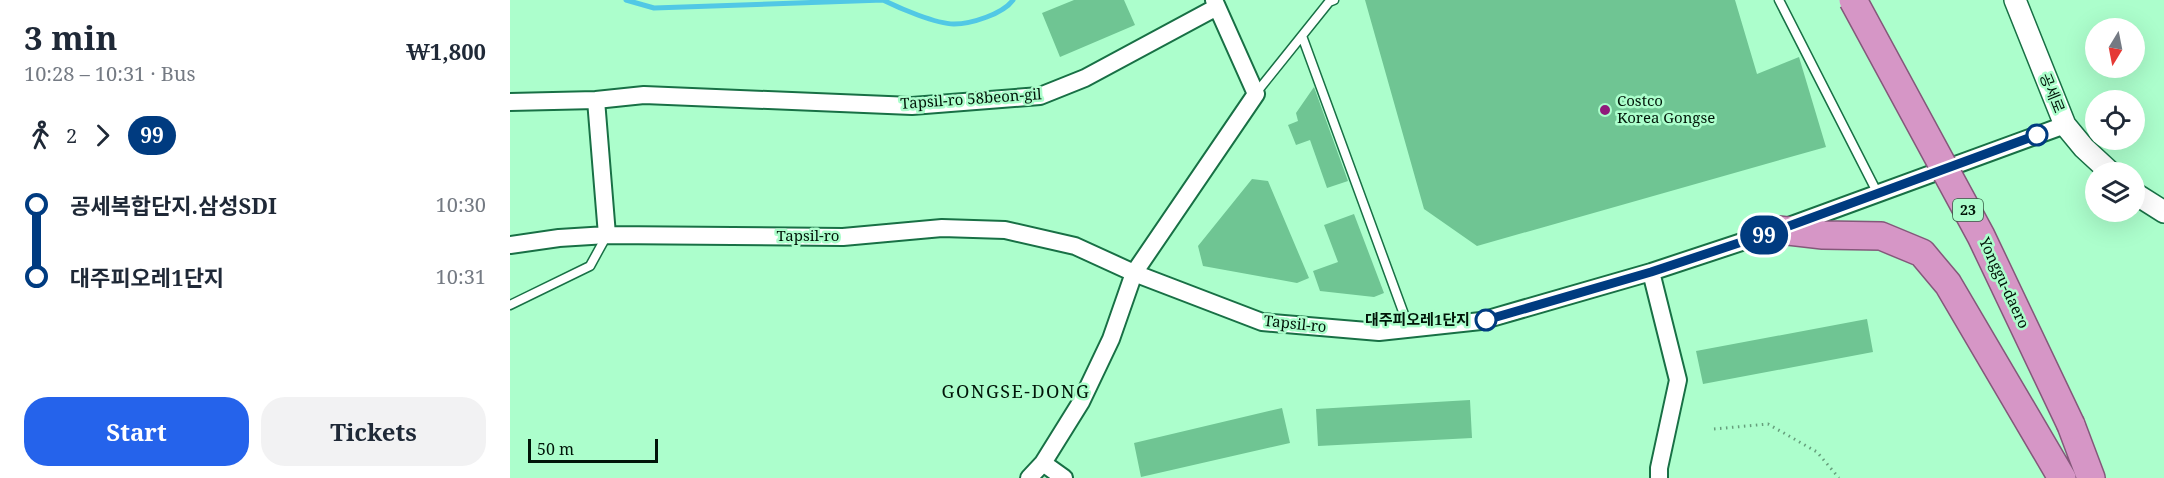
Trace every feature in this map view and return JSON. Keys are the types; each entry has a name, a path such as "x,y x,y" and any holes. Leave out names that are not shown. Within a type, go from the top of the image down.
{"highway":[{"name":"Yonggu-daero","path":"1853,0 1982,236 2071,425 2091,478"},
{"path":"1778,230 1823,235 1881,236 1922,253 1948,284 2062,478"}],"street":[{"name":"공세로","path":"2015,0 2065,125 2099,162"},
{"path":"1029,478 1043,463 1081,402 1111,339 1134,273 1256,94 1216,4"},
{"name":"Tapsil-ro 58beon-gil","path":"510,102 596,100 644,95 912,106 1040,96 1085,78 1216,4"},
{"path":"596,100 607,235"},
{"name":"Tapsil-ro","path":"510,245 560,238 607,235 843,237 942,228 1005,230 1075,246 1134,273 1262,322 1379,332 1481,321 1651,272 1778,230 2065,125"},
{"path":"2145,200 2164,212"},
{"path":"1651,272 1678,380 1659,468 1659,478"},
{"path":"1043,463 1064,478"}],"lane":[{"path":"1256,94 1329,2 1335,0"},
{"path":"1779,0 1878,194"},
{"path":"1302,36 1409,328"},
{"path":"510,305 590,266 607,235"}],"path":[{"path":"1714,429 1768,424 1817,452 1839,478"}],"building":[{"path":"1074,0 1124,0 1135,25 1060,57 1042,13"},
{"name":"Costco Korea Gongse","path":"1365,0 1735,0 1757,74 1799,57 1826,147 1477,246 1424,209"},
{"path":"1314,87 1348,181 1327,188 1310,140 1296,145 1288,125 1298,121 1296,113"},
{"path":"1252,179 1268,181 1309,278 1297,283 1203,266 1198,246"},
{"path":"1354,214 1384,293 1374,297 1320,291 1313,271 1338,262 1324,225"},
{"path":"1867,319 1873,352 1703,384 1696,351"},
{"path":"1470,400 1472,438 1318,446 1316,409"},
{"path":"1282,408 1290,443 1141,477 1134,443"}],"waterway":[{"path":"626,0 654,8 883,0 928,19 954,24 986,17 1002,10 1013,0"}],"bus line":[{"name":"99","path":"1486,320 1651,272 1778,230 2037,135"}],"place":[{"name":"Costco Korea Gongse","path":"1605,110"},
{"name":"대주피오레1단지","path":"1486,320"}],"district":[{"name":"GONGSE-DONG","path":"1016,392"}]}
